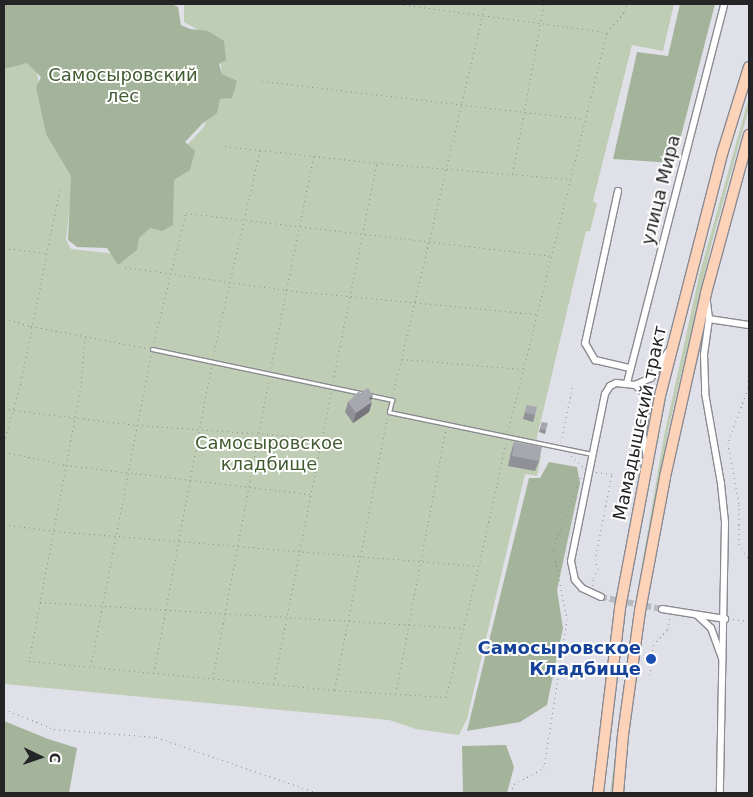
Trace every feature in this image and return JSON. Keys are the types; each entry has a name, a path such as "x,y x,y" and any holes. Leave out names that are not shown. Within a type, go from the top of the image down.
{"main road":[{"name":"Мамадышский тракт","path":"598,793 620,608 647,462 673,343 723,150 749,67"},
{"name":"Мамадышский тракт","path":"618,793 623,735 640,611 665,477 706,293 746,156 749,135"}],"street":[{"name":"улица Мира","path":"627,383 724,4"},
{"path":"618,190 584,343 594,360 630,368"},
{"path":"706,293 709,319 704,356 705,393 721,484 725,523 725,619 720,793"},
{"path":"709,319 749,325"},
{"path":"601,597 582,588 575,580 572,566 573,548 605,394 610,386 616,383 643,384 654,375 673,343"},
{"path":"636,385 643,392 646,402 643,435 647,462"},
{"path":"662,609 725,619"},
{"path":"696,614 711,628 724,665"}],"lane":[{"path":"152,349 392,400 388,412 593,454"}],"path":[{"path":"399,4 607,32"},
{"path":"392,400 485,4"},
{"path":"513,174 544,4"},
{"path":"86,337 81,386 29,661 335,690 446,697 479,566 507,436 607,32 625,11 627,4"},
{"path":"262,81 586,120"},
{"path":"224,146 377,163 571,179"},
{"path":"154,672 212,362 260,150"},
{"path":"213,678 286,290 314,156"},
{"path":"274,684 349,296 377,163"},
{"path":"4,442 13,410 60,188"},
{"path":"91,666 152,349 186,213 552,256"},
{"path":"4,248 46,254"},
{"path":"125,267 286,290 537,314"},
{"path":"4,318 31,326 152,349"},
{"path":"749,325 748,388 728,442 739,504 739,544 749,558"},
{"path":"401,359 524,370"},
{"path":"4,409 137,425 322,438"},
{"path":"335,690 388,412"},
{"path":"396,694 447,424"},
{"path":"4,452 66,465 311,494"},
{"path":"511,793 514,784 544,768 568,620 553,548 582,471 589,471"},
{"path":"4,524 116,536 479,566"},
{"path":"40,602 463,628"},
{"path":"725,619 749,621"},
{"path":"650,675 653,645 668,629"},
{"path":"4,708 54,729 156,737 318,793"}],"green space":[{"name":"Самосыровское кладбище","path":"4,4 34,57 47,130 73,176 66,240 71,249 116,254 170,163 203,128 223,88 219,42 184,22 184,4 674,4 663,51 632,45 593,201 597,204 590,231 586,231 533,454 541,456 537,476 525,474 467,719 459,735 416,729 389,720 4,684"},
{"name":"Самосыровский лес","path":"4,4 172,4 178,7 181,25 190,29 208,31 224,41 226,60 219,64 222,74 237,81 232,98 220,99 217,113 202,124 185,142 195,151 190,170 174,180 173,225 162,231 150,228 139,238 137,250 118,265 107,248 77,247 68,240 71,176 46,134 36,87 41,77 27,63 4,69"},
{"path":"680,4 715,4 674,163 613,159 637,52 668,56"},
{"path":"749,97 749,108 712,242 669,427 649,539 613,793 610,793 637,594 664,436 699,276"},
{"path":"549,462 577,467 580,483 557,590 563,628 547,705 520,722 467,731 529,478 540,478"},
{"path":"4,721 48,739 77,748 69,793 4,793"},
{"path":"506,745 514,767 507,793 463,793 462,746"}],"building":[{"path":"368,388 373,395 369,398 372,402 356,413 348,402 359,391 360,393"},
{"path":"527,405 537,407 535,415 525,413"},
{"path":"542,422 548,423 546,430 540,429"},
{"path":"514,442 542,447 539,461 512,456"}],"tunnel":[{"path":"601,597 662,609"}],"place":[{"name":"Самосыровское Кладбище","path":"651,659"}]}
